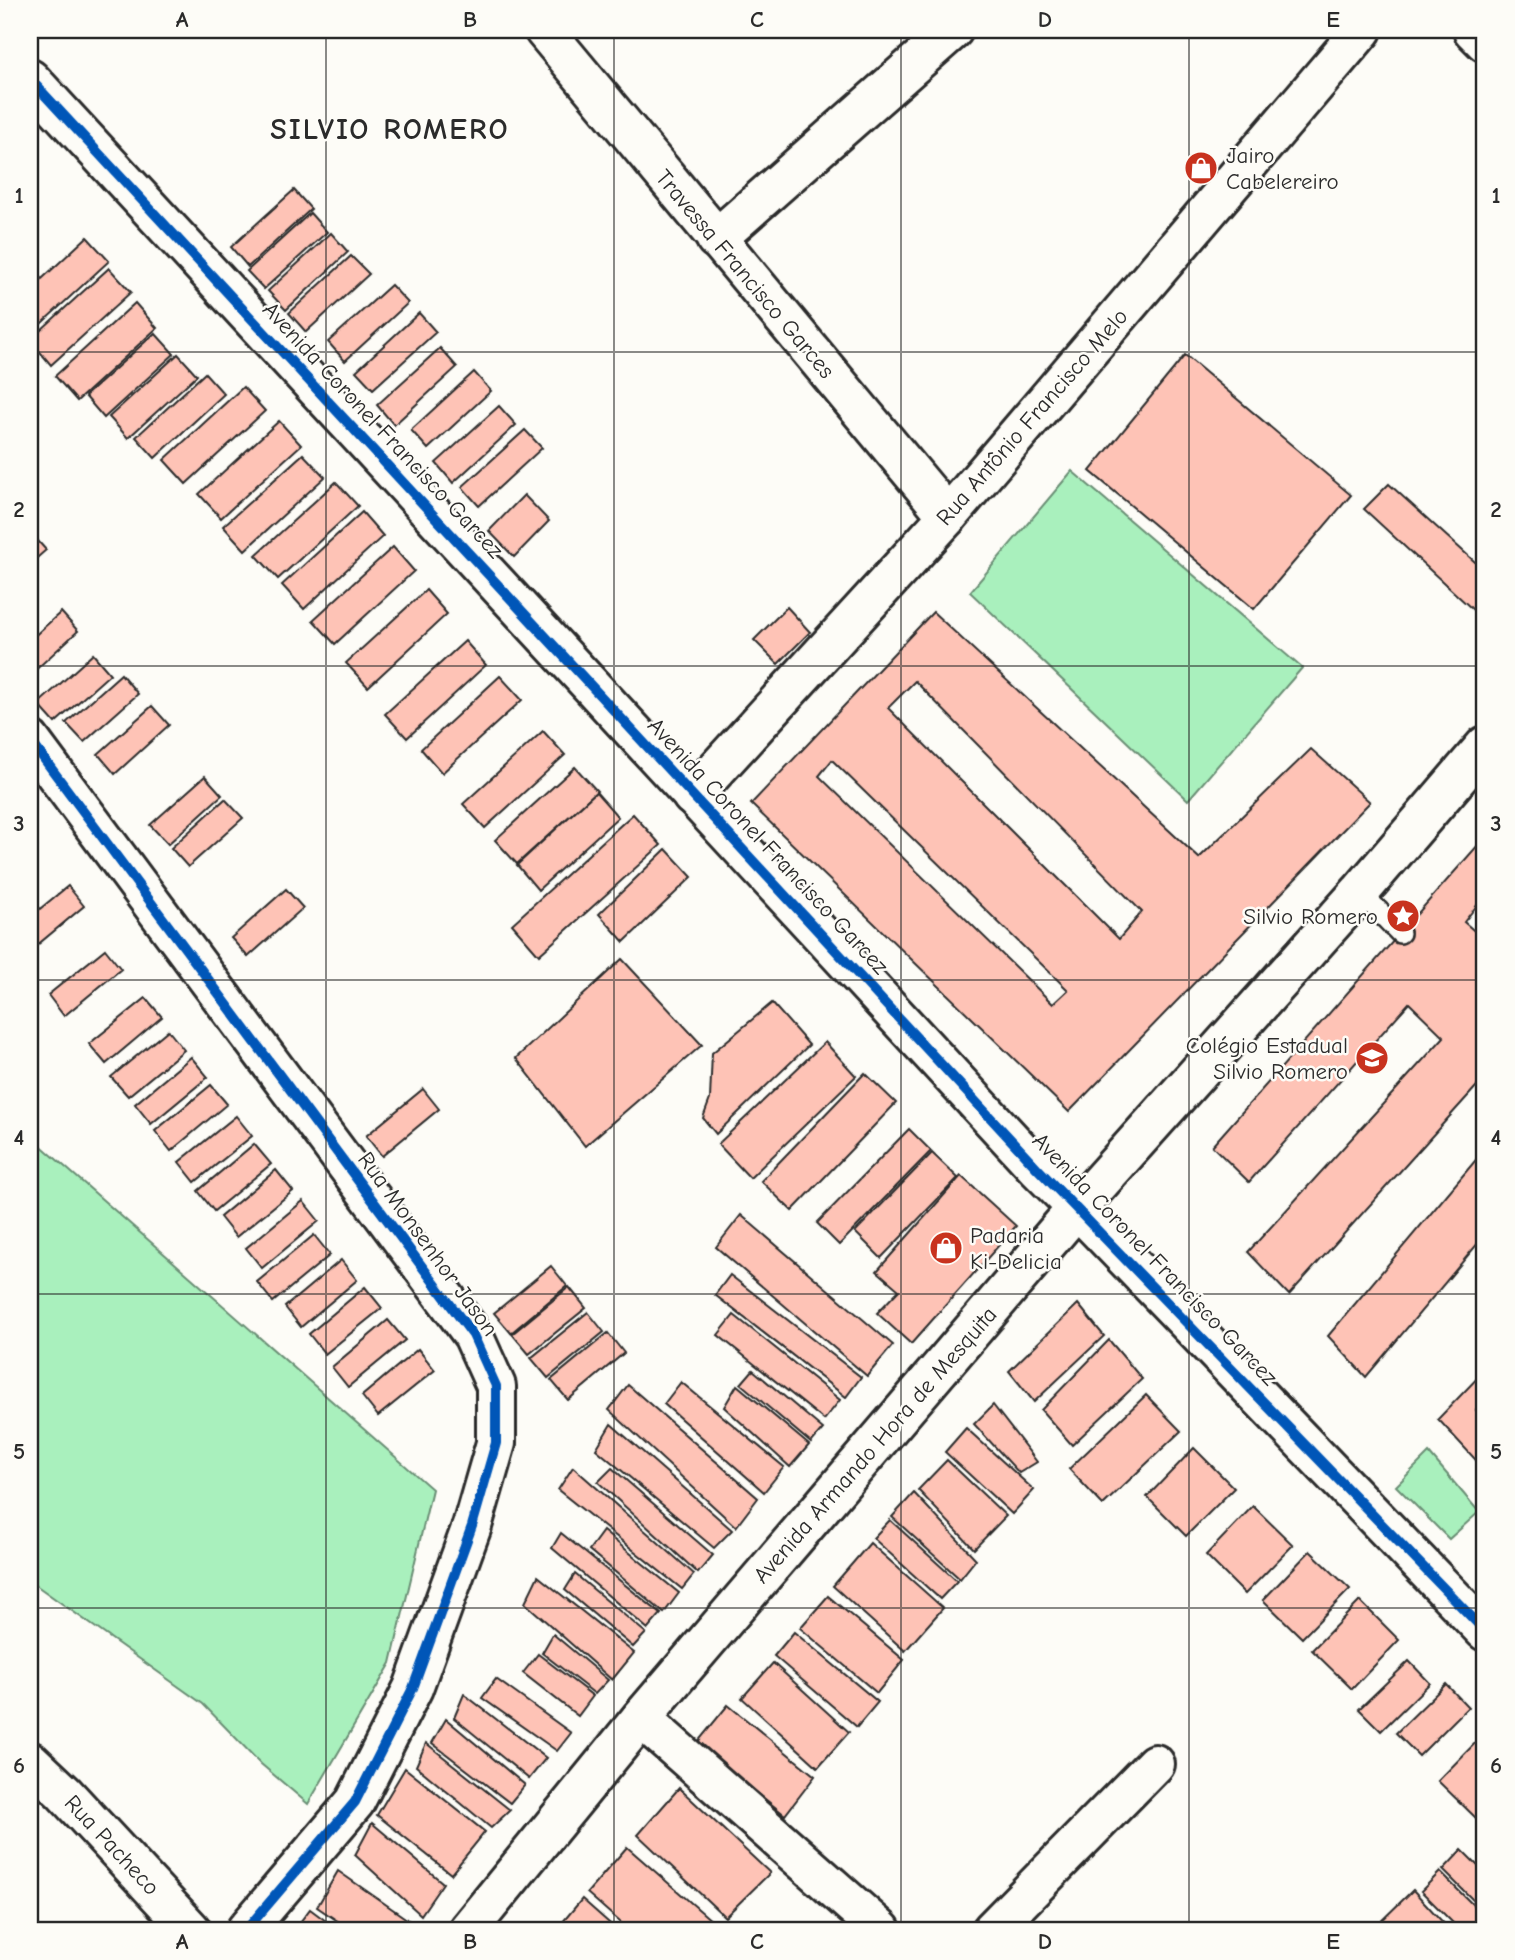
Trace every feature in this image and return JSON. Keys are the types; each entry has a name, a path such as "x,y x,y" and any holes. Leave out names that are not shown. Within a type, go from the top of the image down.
{"street":[{"name":"Travessa Francisco Garces","path":"544,30 948,516"},
{"path":"716,239 953,30"},
{"name":"Rua Antônio Francisco Melo","path":"692,796 948,516 1362,30"},
{"path":"1473,30 1485,42"},
{"name":"Avenida Coronel Francisco Garcez","path":"30,79 1027,1158 1481,1619"},
{"name":"Rua Monsenhor Jason","path":"30,740 473,1335 496,1386 496,1443 472,1526 413,1688 355,1802 246,1930"},
{"name":"Avenida Armando Hora de Mesquita","path":"468,1930 641,1718 1077,1208 1360,892 1485,746"},
{"path":"641,1718 881,1930"},
{"name":"Rua Pacheco","path":"30,1761 64,1793 191,1930"},
{"path":"992,1930 1155,1764"}],"lane":[{"path":"1360,892 1400,933"}],"green space":[{"path":"1072,471 1302,668 1188,800 970,592"},
{"path":"30,1136 432,1489 391,1663 308,1804 261,1764 203,1704 30,1581"},
{"path":"1429,1453 1479,1512 1449,1539 1396,1486"}],"building":[{"path":"294,190 311,209 248,267 231,247"},
{"path":"310,213 327,232 264,289 247,271"},
{"path":"331,233 348,252 286,310 268,291"},
{"path":"87,237 109,261 30,334 30,290"},
{"path":"351,256 369,274 306,332 289,313"},
{"path":"109,268 131,292 51,365 30,340"},
{"path":"391,285 408,303 345,361 328,342"},
{"path":"135,303 157,328 77,401 55,376"},
{"path":"419,313 436,332 373,389 356,371"},
{"path":"155,333 174,354 104,418 85,396"},
{"path":"440,348 457,367 394,425 377,405"},
{"path":"178,354 197,375 128,438 109,417"},
{"path":"1185,355 1351,495 1254,609 1090,471"},
{"path":"474,372 491,391 428,449 411,430"},
{"path":"205,373 224,394 155,458 136,437"},
{"path":"243,387 265,411 186,484 164,460"},
{"path":"499,406 516,425 453,483 436,463"},
{"path":"279,421 301,445 221,518 199,494"},
{"path":"525,430 542,448 479,506 462,487"},
{"path":"303,454 325,477 245,550 223,526"},
{"path":"336,482 358,506 278,579 256,555"},
{"path":"1389,484 1485,571 1485,621 1364,509"},
{"path":"524,495 549,521 514,557 489,531"},
{"path":"362,512 383,536 304,609 282,585"},
{"path":"30,532 46,550 30,564"},
{"path":"393,547 414,571 335,644 313,620"},
{"path":"426,590 447,614 368,687 346,663"},
{"path":"787,607 810,632 778,664 754,640"},
{"path":"61,612 78,631 30,675 30,640"},
{"path":"933,612 1199,858 1311,749 1370,802 1069,1112 751,804","holes":["915,681 1142,912 1119,939 888,708","832,760 1068,990 1053,1004 819,776"]},
{"path":"465,641 486,665 407,738 385,714"},
{"path":"93,654 110,674 55,723 38,704"},
{"path":"121,674 138,694 84,742 66,723"},
{"path":"500,676 522,700 442,773 421,749"},
{"path":"152,706 169,725 115,774 98,754"},
{"path":"543,731 565,755 485,828 463,804"},
{"path":"575,767 597,791 517,864 495,840"},
{"path":"205,776 222,795 168,844 150,825"},
{"path":"596,792 618,817 538,890 517,865"},
{"path":"225,799 243,818 188,867 171,848"},
{"path":"633,814 661,845 539,955 512,924"},
{"path":"30,838 37,847 30,854"},
{"path":"1479,844 1485,851 1485,895 1464,922 1485,940 1485,1077 1289,1295 1248,1252 1444,1037 1409,1003 1249,1182 1212,1146"},
{"path":"666,849 692,877 624,942 599,914"},
{"path":"68,886 84,906 30,951 30,917"},
{"path":"286,889 303,908 248,957 231,938"},
{"path":"105,949 121,969 64,1016 48,995"},
{"path":"622,959 702,1045 585,1146 516,1058"},
{"path":"146,998 162,1017 106,1064 89,1044"},
{"path":"772,1003 809,1045 716,1134 703,1118 710,1099 712,1053"},
{"path":"168,1030 184,1050 128,1096 111,1077"},
{"path":"825,1042 856,1076 750,1178 718,1144"},
{"path":"191,1057 208,1077 151,1124 135,1104"},
{"path":"865,1073 896,1103 792,1211 761,1181"},
{"path":"211,1085 227,1104 171,1151 155,1131"},
{"path":"423,1089 439,1109 382,1156 366,1136"},
{"path":"236,1116 252,1136 195,1182 179,1162"},
{"path":"909,1129 931,1151 839,1245 817,1223"},
{"path":"254,1144 271,1164 214,1211 198,1191"},
{"path":"1485,1149 1485,1235 1366,1377 1328,1336"},
{"path":"932,1153 958,1178 881,1258 855,1232"},
{"path":"276,1170 293,1191 236,1237 220,1217"},
{"name":"Padaria Ki-Delicia","path":"961,1176 1016,1226 911,1344 877,1313 899,1290 877,1271"},
{"path":"303,1201 319,1221 262,1268 246,1248"},
{"path":"741,1215 893,1345 867,1376 716,1247"},
{"path":"314,1235 330,1255 273,1302 257,1282"},
{"path":"341,1260 357,1280 301,1327 285,1307"},
{"path":"551,1266 567,1286 511,1333 494,1313"},
{"path":"730,1275 861,1377 846,1397 715,1295"},
{"path":"365,1287 382,1308 325,1354 309,1334"},
{"path":"569,1287 586,1308 529,1354 512,1334"},
{"path":"1078,1304 1104,1336 1034,1402 1009,1371"},
{"path":"588,1312 604,1332 548,1378 531,1358"},
{"path":"734,1315 840,1400 824,1420 718,1335"},
{"path":"388,1320 405,1340 348,1387 332,1367"},
{"path":"608,1333 624,1353 568,1400 551,1380"},
{"path":"1109,1340 1142,1379 1072,1445 1041,1410"},
{"path":"418,1349 435,1370 378,1416 362,1396"},
{"path":"753,1370 823,1429 811,1443 741,1384"},
{"path":"1485,1370 1485,1398 1476,1410 1485,1419 1485,1470 1438,1419"},
{"path":"681,1382 784,1467 764,1492 664,1404"},
{"path":"628,1385 758,1498 736,1527 609,1410"},
{"path":"737,1385 809,1445 790,1467 724,1407"},
{"path":"1146,1395 1181,1431 1103,1505 1069,1469"},
{"path":"993,1405 1037,1462 1019,1473 974,1424"},
{"path":"611,1424 732,1530 714,1548 596,1449"},
{"path":"966,1428 1034,1490 1012,1514 945,1452"},
{"path":"1194,1448 1234,1488 1186,1536 1147,1497"},
{"path":"947,1460 1006,1516 974,1549 918,1490"},
{"path":"573,1467 694,1574 682,1589 558,1490"},
{"path":"612,1468 713,1555 698,1573 598,1482"},
{"path":"914,1493 976,1559 960,1579 892,1517"},
{"path":"1253,1506 1293,1545 1245,1594 1206,1555"},
{"path":"890,1520 957,1581 940,1599 873,1538"},
{"path":"603,1531 679,1593 664,1613 589,1550"},
{"path":"561,1533 661,1614 648,1629 552,1548"},
{"path":"870,1543 943,1608 905,1651 833,1586"},
{"path":"1310,1551 1350,1589 1302,1638 1263,1600"},
{"path":"575,1574 646,1633 633,1647 565,1590"},
{"path":"538,1576 634,1653 612,1680 525,1603"},
{"path":"828,1596 904,1660 877,1693 800,1628"},
{"path":"1360,1601 1399,1640 1352,1689 1312,1650"},
{"path":"794,1632 878,1702 857,1727 774,1656"},
{"path":"553,1634 608,1680 595,1694 542,1653"},
{"path":"538,1654 593,1696 578,1716 523,1673"},
{"path":"1409,1661 1430,1683 1381,1731 1359,1709"},
{"path":"773,1663 849,1732 818,1767 742,1698"},
{"path":"496,1679 571,1733 557,1751 482,1698"},
{"path":"1446,1684 1468,1707 1419,1756 1396,1733"},
{"path":"464,1694 546,1758 529,1779 454,1718"},
{"path":"728,1705 815,1776 785,1815 696,1744"},
{"path":"446,1719 525,1785 510,1803 432,1743"},
{"path":"1485,1733 1485,1812 1478,1820 1438,1781"},
{"path":"426,1743 510,1810 491,1828 416,1766"},
{"path":"405,1768 485,1832 451,1874 377,1815"},
{"path":"679,1788 770,1873 725,1917 638,1835"},
{"path":"372,1823 443,1883 421,1915 355,1855"},
{"path":"627,1847 720,1928 629,1930 587,1893"},
{"path":"1462,1850 1485,1873 1485,1912 1443,1870"},
{"path":"338,1871 411,1922 406,1930 351,1930 317,1907"},
{"path":"1440,1872 1485,1917 1485,1930 1460,1930 1421,1891"},
{"path":"1413,1890 1450,1930 1372,1930"},
{"path":"582,1899 617,1930 556,1930"},
{"path":"310,1909 338,1930 294,1930"}],"cycle path":[{"path":"30,79 1037,1168 1485,1631"},
{"path":"30,740 473,1335 496,1386 496,1443 472,1526 413,1688 355,1802 246,1930"}],"place":[{"name":"Jairo Cabelereiro","path":"1201,168"},
{"name":"Silvio Romero","path":"1403,916"},
{"name":"Colégio Estadual Silvio Romero","path":"1372,1058"},
{"name":"Padaria Ki-Delicia","path":"946,1248"}],"district":[{"name":"SILVIO ROMERO","path":"390,129"}]}
